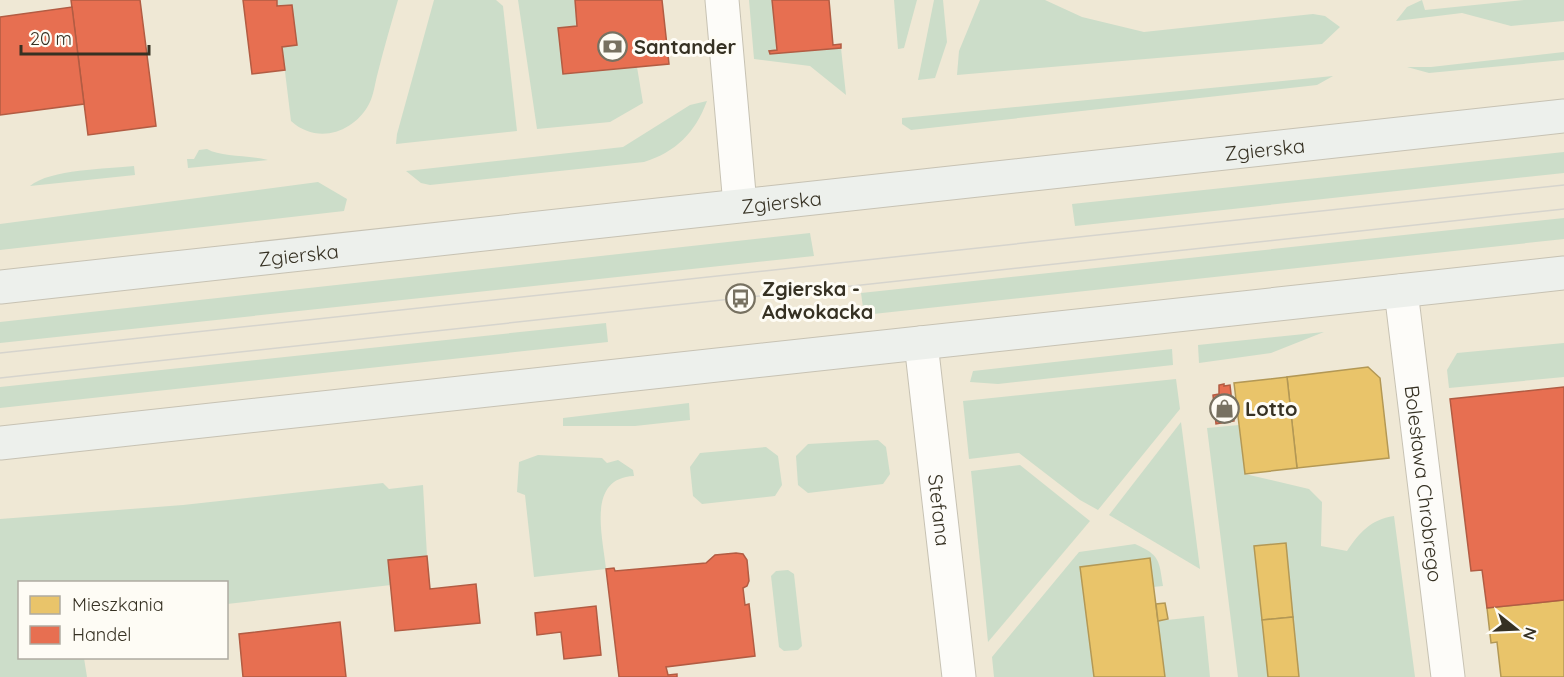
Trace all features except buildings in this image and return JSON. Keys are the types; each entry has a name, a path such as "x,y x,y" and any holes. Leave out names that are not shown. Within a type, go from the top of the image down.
{"main road":[{"name":"Zgierska","path":"0,286 1564,116"},
{"path":"0,443 480,394 1564,273"}],"street":[{"path":"722,0 740,205"},
{"name":"Bolesława Chrobrego","path":"1401,291 1448,677"},
{"name":"Stefana","path":"921,343 959,677"}],"green space":[{"path":"277,0 398,0 371,100 354,123 344,129 322,134 301,128 291,121 282,47 297,44 292,5 277,6"},
{"path":"434,0 496,0 503,6 517,131 396,144"},
{"path":"518,0 575,0 577,26 558,29 563,74 637,67 643,103 610,122 537,129"},
{"path":"749,0 772,0 777,50 770,51 770,54 841,48 846,95 810,66 754,59"},
{"path":"894,0 917,0 904,48 898,49"},
{"path":"934,0 943,0 947,42 935,78 918,80"},
{"path":"980,0 1045,0 1082,17 1144,32 1313,14 1325,16 1340,27 1322,44 957,75 959,51"},
{"path":"1422,0 1425,10 1524,0 1564,0 1564,21 1511,26 1462,13 1396,21 1407,7"},
{"path":"1564,52 1564,60 1429,73 1407,67 1431,67"},
{"path":"1333,76 1317,85 911,130 902,124 902,118"},
{"path":"707,101 697,123 683,140 666,153 644,162 430,185 421,183 406,171 623,147 690,105"},
{"path":"207,149 213,152 268,160 188,168 187,159 194,159 199,150"},
{"path":"1564,152 1564,173 1075,226 1072,204"},
{"path":"134,166 135,175 30,186 39,180 65,173"},
{"path":"318,182 347,199 344,211 0,250 0,224"},
{"path":"1564,218 1564,239 864,315 861,293"},
{"path":"810,233 814,256 0,343 0,322"},
{"path":"606,323 608,342 0,408 0,387"},
{"path":"1324,332 1271,353 1199,363 1198,345"},
{"path":"1564,343 1564,377 1449,388 1447,370 1457,353"},
{"path":"1172,349 1173,365 998,384 970,382 973,371"},
{"path":"1176,379 1180,409 1098,510 1080,500 1019,453 969,459 963,401"},
{"path":"689,403 690,420 635,426 563,426 563,418"},
{"path":"1181,422 1200,569 1109,515"},
{"path":"1239,425 1245,474 1309,489 1322,502 1321,546 1347,551 1366,528 1378,520 1394,516 1415,677 1299,677 1285,543 1255,546 1268,677 1238,677 1207,428"},
{"path":"878,440 886,447 890,474 883,484 808,493 798,485 796,456 808,444"},
{"path":"766,447 778,456 782,485 775,496 702,504 693,496 690,467 700,453"},
{"path":"538,455 602,458 607,463 618,460 633,470 634,476 619,479 609,487 603,498 601,526 606,569 534,577 525,495 517,492 519,462"},
{"path":"1020,465 1090,521 988,642 971,471"},
{"path":"383,483 389,489 423,485 427,556 388,560 391,585 228,604 228,581 18,581 18,659 84,659 87,677 0,677 0,519 183,505"},
{"path":"1135,544 1157,559 1163,586 1153,587 1150,558 1080,567 1094,677 994,677 992,657 1079,552"},
{"path":"788,570 794,574 802,646 798,650 784,651 779,647 771,576 776,571"},
{"path":"1204,616 1210,677 1165,677 1158,621"}],"tram line":[{"path":"0,353 1564,185"},
{"path":"0,378 1564,209"}],"place":[{"name":"Santander","path":"613,46"},
{"name":"Zgierska - Adwokacka","path":"741,299"},
{"name":"Lotto","path":"1224,408"}]}
